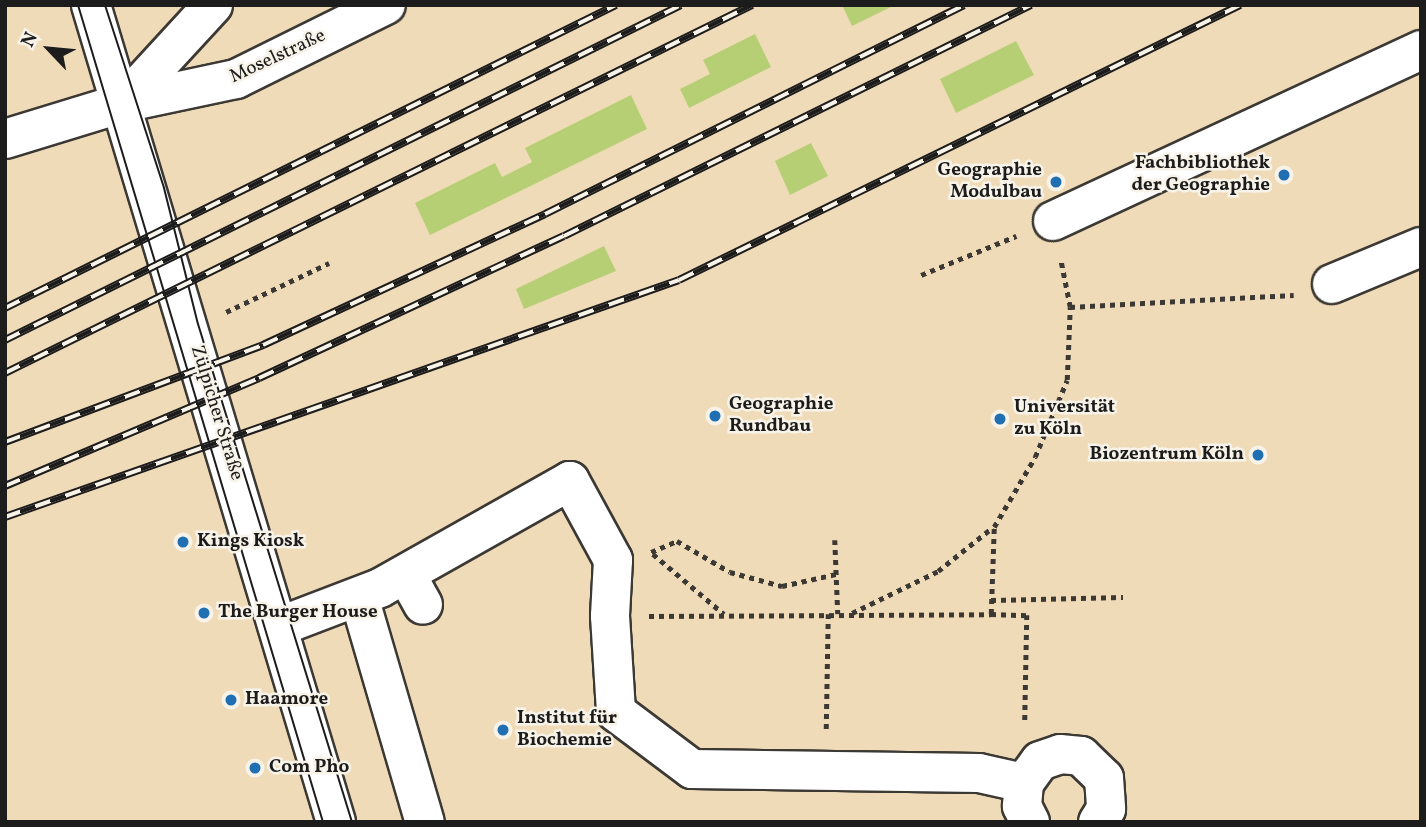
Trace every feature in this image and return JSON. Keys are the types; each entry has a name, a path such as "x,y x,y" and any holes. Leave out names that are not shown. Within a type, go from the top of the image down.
{"street":[{"name":"Zülpicher Straße","path":"92,5 336,822"},
{"path":"123,103 213,5"},
{"name":"Moselstraße","path":"5,138 123,103 236,79 386,5"},
{"path":"1053,220 1421,50"},
{"path":"1332,284 1421,247"},
{"path":"278,627 359,597 415,589 570,481 613,560 610,616 616,712 692,769 979,773 1024,783"},
{"path":"359,597 425,822"},
{"path":"1030,822 1022,806 1024,783 1040,761 1060,754 1080,756 1104,778 1106,809 1098,822"}],"path":[{"path":"851,614 939,571 994,527 1035,457 1067,380 1070,307 1053,220 921,275"},
{"path":"237,306 329,263"},
{"path":"1070,307 1280,298 1332,284"},
{"path":"991,614 994,527"},
{"path":"835,540 838,614"},
{"path":"613,560 633,563 677,541 730,572 782,586 836,574"},
{"path":"652,552 724,615"},
{"path":"991,600 1123,597"},
{"path":"825,770 828,614"},
{"path":"610,616 1027,615 1025,715"}],"green space":[{"path":"842,5 895,5 852,26"},
{"path":"755,34 771,67 689,108 680,89 710,74 703,60"},
{"path":"1016,41 1034,75 956,113 940,79"},
{"path":"631,95 647,129 430,235 415,203 495,163 502,177 532,162 525,148"},
{"path":"811,143 828,176 790,195 775,161"},
{"path":"604,246 616,271 524,309 516,289"}],"tram line":[{"path":"78,5 323,822"},
{"path":"105,5 164,188 198,324 352,822"}],"railway":[{"path":"5,308 616,5"},
{"path":"5,340 681,5"},
{"path":"5,373 752,5"},
{"path":"5,442 263,345 545,214 964,5"},
{"path":"5,486 259,378 564,236 1031,5"},
{"path":"5,517 679,280 1240,5"}],"place":[{"name":"Fachbibliothek der Geographie","path":"1284,175"},
{"name":"Geographie Modulbau","path":"1056,182"},
{"name":"Geographie Rundbau","path":"715,416"},
{"name":"Universität zu Köln","path":"1000,419"},
{"name":"Biozentrum Köln","path":"1258,455"},
{"name":"Kings Kiosk","path":"183,542"},
{"name":"The Burger House","path":"204,613"},
{"name":"Haamore","path":"231,700"},
{"name":"Institut für Biochemie","path":"503,730"},
{"name":"Com Pho","path":"255,768"}]}
